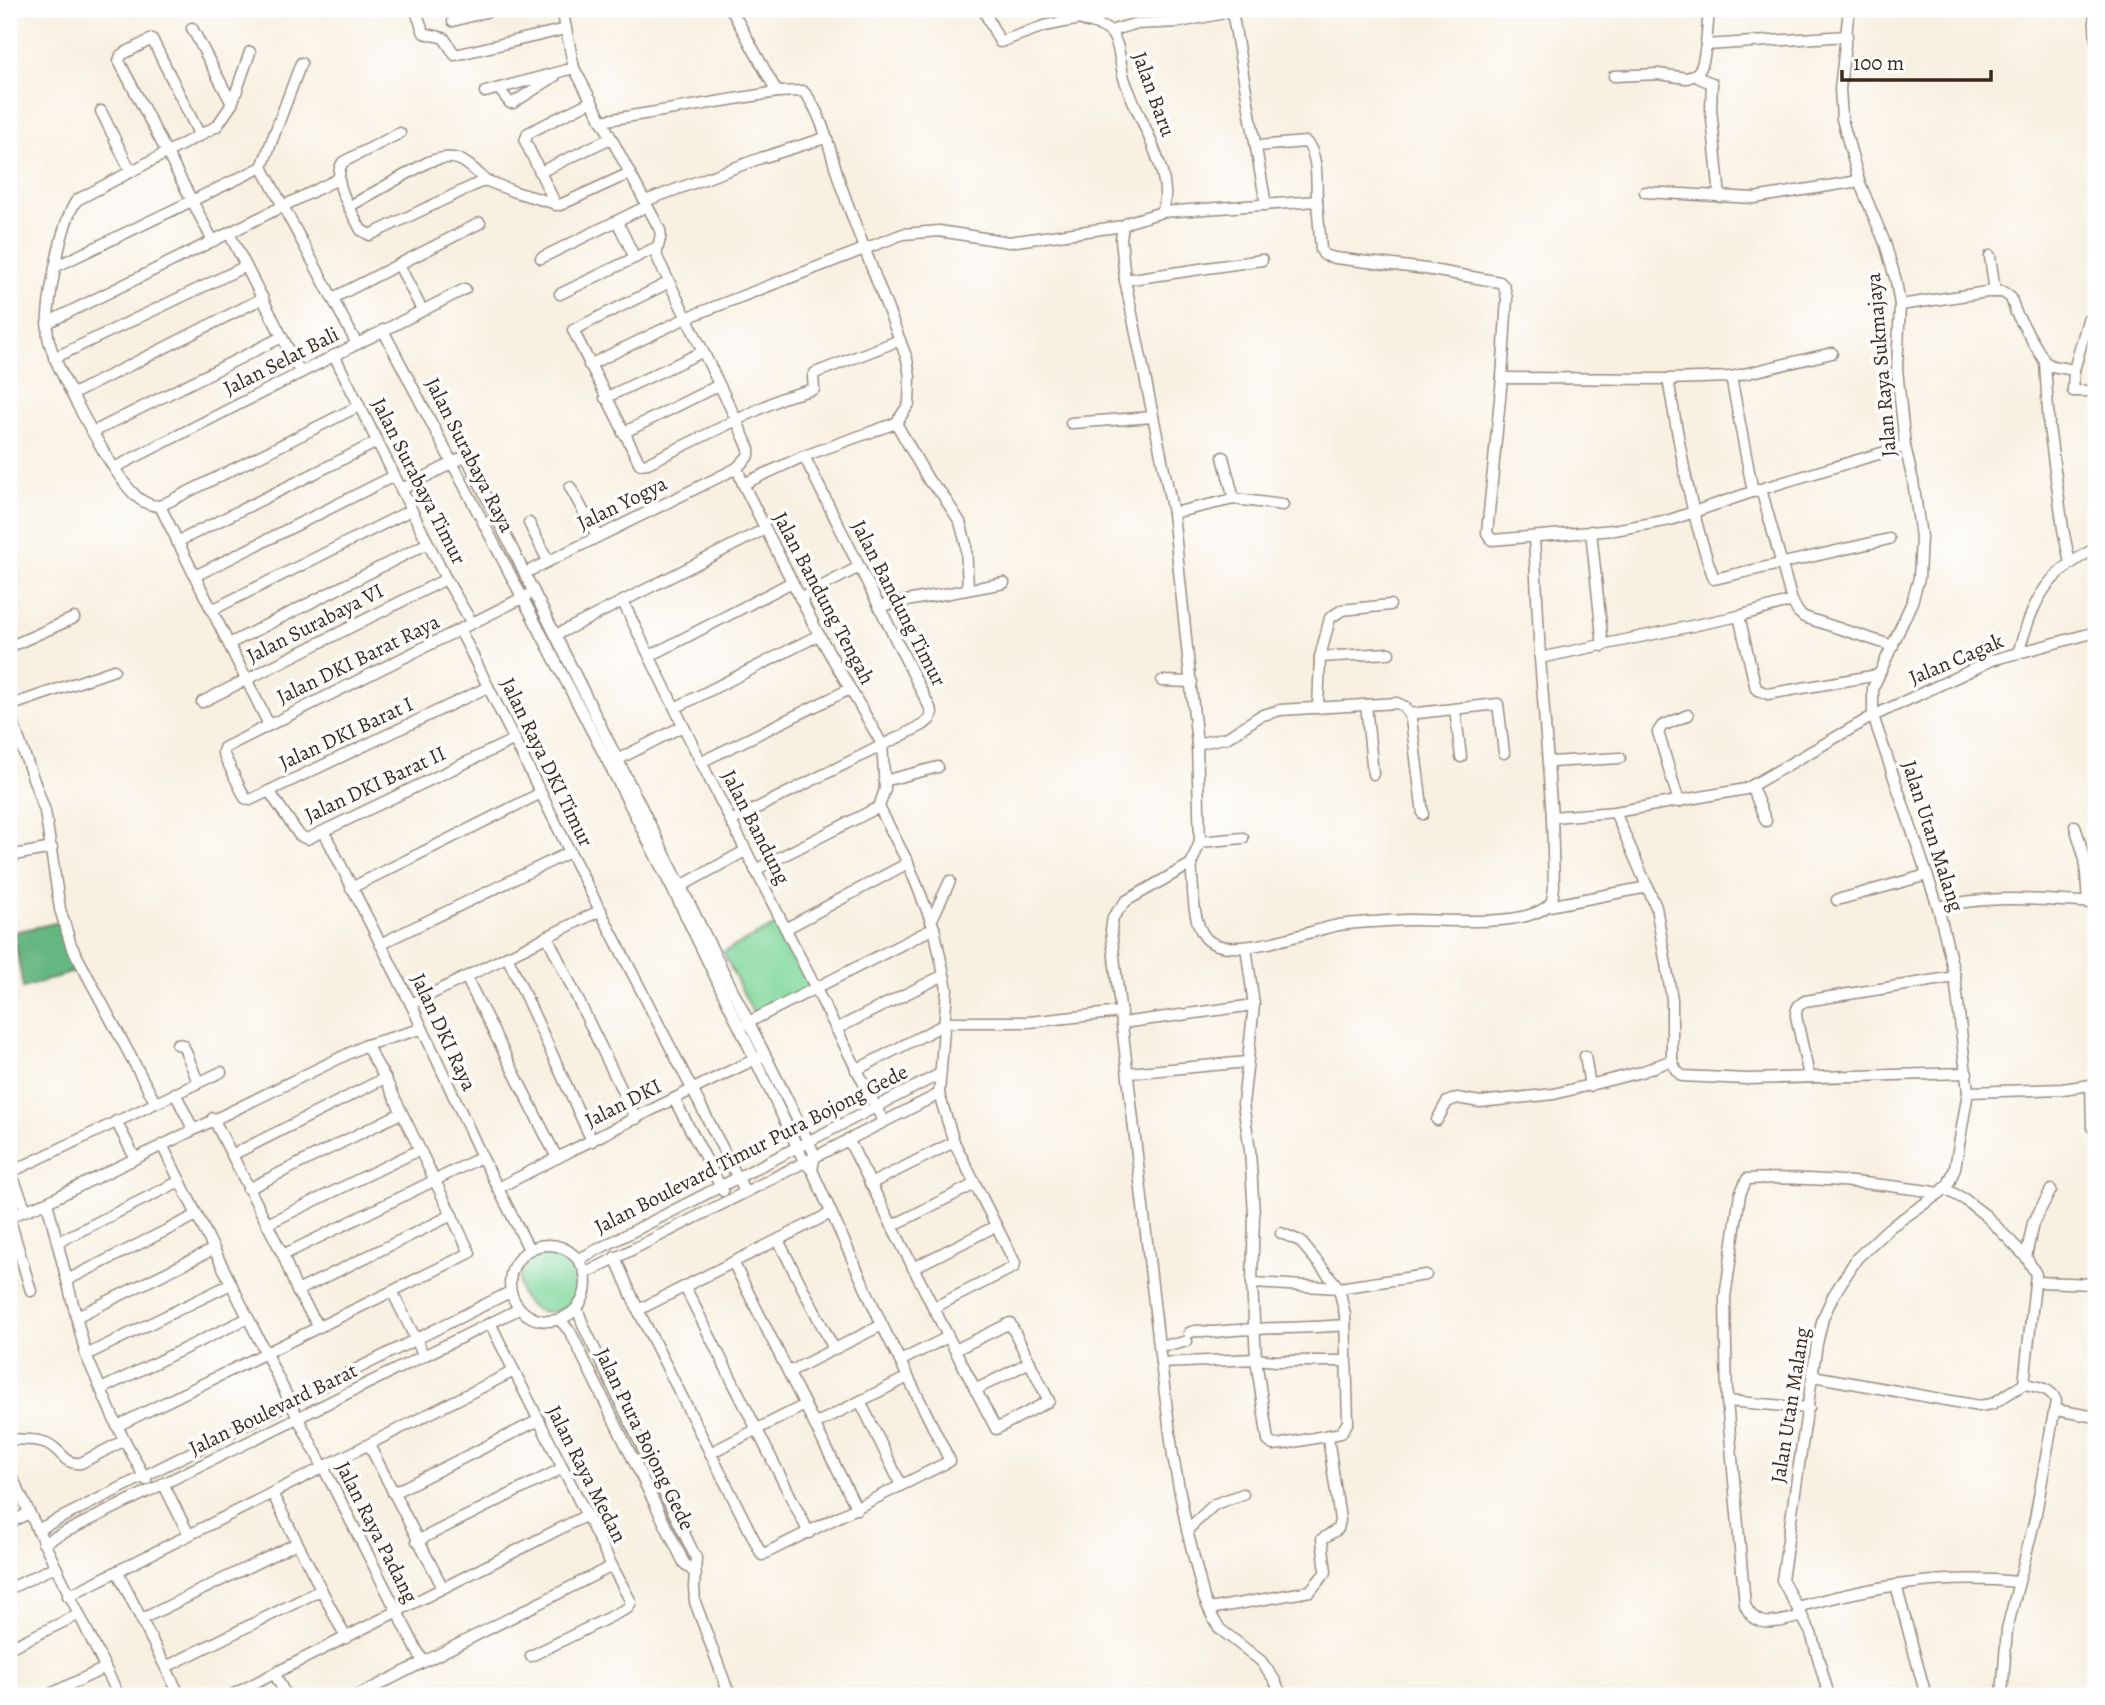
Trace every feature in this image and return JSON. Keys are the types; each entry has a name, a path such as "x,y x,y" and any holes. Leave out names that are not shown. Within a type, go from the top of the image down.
{"street":[{"path":"415,9 425,33 444,38 455,55 566,29"},
{"path":"453,21 496,9"},
{"path":"562,9 569,69 592,102 661,234 657,257 749,449 749,455 737,468"},
{"path":"732,9 777,92"},
{"path":"983,9 1000,42 1078,14"},
{"path":"1110,32 1134,24 1180,22 1244,9"},
{"path":"1709,9 1706,44 1698,74 1699,78 1712,83 1711,109 1720,197"},
{"name":"Jalan Raya Sukmajaya","path":"1849,9 1840,89 1842,119 1859,181 1892,263 1900,305 1897,369 1905,446 1921,537 1919,579 1912,602 1873,688 1873,716"},
{"path":"2094,9 2096,40"},
{"path":"1232,11 1266,205"},
{"name":"Jalan Baru","path":"1078,14 1110,32 1131,96 1158,160 1165,194 1162,212"},
{"path":"192,28 232,104"},
{"path":"1706,44 1847,36"},
{"path":"200,136 152,39 121,55 120,61 213,241"},
{"path":"250,52 232,104 217,125 84,196 72,206 55,267 47,323 54,358 114,467 131,492 148,505 160,506 359,406"},
{"path":"55,267 262,167 301,63"},
{"path":"485,92 569,69"},
{"path":"499,89 510,103 513,103 569,69"},
{"path":"1614,76 1658,74 1687,78 1698,74"},
{"path":"601,121 777,92 803,91 814,106 900,340 910,385 909,404 896,424 804,456 743,484"},
{"path":"556,205 525,141 528,133 592,102"},
{"path":"101,111 131,172"},
{"path":"400,133 343,162 337,170 338,179 361,230 370,235 485,180"},
{"path":"540,172 611,138"},
{"path":"541,258 646,204 748,162 825,138"},
{"path":"1257,146 1306,142 1308,145 1314,156 1321,250 1324,255 1426,268 1500,282 1504,286 1507,298 1502,378 1487,536 1494,540 1670,520 1757,490 1905,446"},
{"path":"350,206 428,162 440,158 463,160 485,180 556,205 563,205 630,173"},
{"path":"262,167 357,344"},
{"path":"47,323 338,179"},
{"path":"1645,192 1766,197 1859,181"},
{"path":"589,365 686,318 864,248 916,232 939,231 1009,242 1123,226 1162,212 1317,201"},
{"path":"618,220 635,258"},
{"path":"333,298 480,223"},
{"path":"1123,226 1121,239 1125,280 1172,513 1192,682 1198,744 1200,842 1191,864 1198,920 1206,938 1220,946 1246,947 1337,925 1421,920 1491,921 1538,912 1549,906 1648,887"},
{"path":"229,233 300,372"},
{"path":"560,294 657,247"},
{"path":"1990,256 1995,292"},
{"path":"1125,280 1262,260"},
{"path":"399,265 422,310"},
{"path":"54,358 246,266"},
{"path":"668,283 573,330 636,461 644,465 782,398 814,389 813,374 900,340"},
{"name":"Jalan Selat Bali","path":"114,467 465,289"},
{"path":"1900,305 1995,292 2003,292 2011,298 2016,313 2045,362 2049,427 2070,563"},
{"path":"74,394 263,298"},
{"path":"2088,320 2074,369 2073,391 2096,391"},
{"name":"Jalan Surabaya Raya","path":"383,330 522,599 614,761"},
{"path":"93,432 282,337"},
{"path":"606,398 702,352"},
{"path":"1502,378 1731,377 1832,353"},
{"name":"Jalan Surabaya Timur","path":"334,355 428,544 472,624"},
{"path":"2045,362 2052,366 2074,369"},
{"path":"1731,377 1757,490 1792,601 1798,612 1804,617 1893,646"},
{"path":"1668,379 1683,472 1692,511 1714,579 1889,538"},
{"path":"623,433 719,385"},
{"path":"1071,423 1153,417"},
{"path":"896,424 929,481 947,501 960,522 966,544 968,589"},
{"path":"177,542 377,442"},
{"name":"Jalan Bandung Timur","path":"804,456 932,712 930,719 923,725 882,744"},
{"path":"1223,457 1234,499"},
{"path":"402,489 467,458 556,635 755,1059 950,1461 762,1555 638,1310 615,1257"},
{"name":"Jalan Bandung Tengah","path":"737,468 819,635 882,744"},
{"name":"Jalan Yogya","path":"525,573 737,468"},
{"path":"195,576 394,476"},
{"path":"570,487 597,536"},
{"path":"1172,513 1234,499 1283,505"},
{"path":"160,506 269,725"},
{"path":"212,610 411,510"},
{"path":"529,523 548,561"},
{"path":"556,635 765,529"},
{"path":"1591,531 1603,646"},
{"path":"1534,537 1552,817 1554,895 1549,906"},
{"path":"229,644 428,544"},
{"path":"2018,653 2028,619 2042,592 2058,572 2096,548"},
{"path":"800,598 859,567"},
{"name":"Jalan Surabaya VI","path":"202,702 446,579"},
{"path":"650,656 792,582"},
{"path":"879,606 1004,583"},
{"name":"Jalan DKI Barat Raya","path":"233,774 223,753 224,748 534,592"},
{"path":"1540,658 1739,616 1792,601"},
{"name":"Jalan Bandung","path":"623,602 883,1121"},
{"path":"1318,708 1320,657 1330,618 1334,614 1354,608 1390,605"},
{"path":"1739,616 1756,689 1762,692 1768,694 1878,675"},
{"path":"9,647 74,618"},
{"name":"Jalan Raya DKI Timur","path":"460,630 570,852 745,1192"},
{"name":"Jalan Cagak","path":"1552,817 1615,812 1738,792 1752,787 1873,716 1992,660 2096,632"},
{"path":"675,708 819,635"},
{"path":"1320,657 1389,653"},
{"path":"9,706 114,670"},
{"path":"1162,681 1192,682"},
{"name":"Jalan DKI Barat I","path":"233,774 247,800 488,687"},
{"path":"701,762 850,689"},
{"path":"1198,744 1228,737 1270,712 1397,703 1405,707 1409,714 1423,814"},
{"path":"1409,714 1498,704 1504,753"},
{"path":"1366,705 1373,774"},
{"path":"1455,709 1461,757"},
{"path":"9,712 40,793 52,848 60,909 71,945 155,1102"},
{"path":"1679,802 1658,732 1662,726 1688,715"},
{"name":"Jalan Utan Malang","path":"1829,1696 1811,1633 1784,1586 1782,1573 1823,1318 1844,1276 1865,1250 1889,1228 1949,1184 1955,1168 1968,1092 1955,977 1938,907 1873,716"},
{"path":"614,761 683,726"},
{"name":"Jalan DKI Barat II","path":"269,791 299,835 307,839 515,739"},
{"path":"731,821 882,744 884,794 879,807 755,870"},
{"path":"1549,762 1620,758"},
{"path":"884,781 938,767"},
{"path":"1752,787 1766,821"},
{"path":"351,888 541,793"},
{"path":"879,807 908,863 932,925 947,989 939,1094 954,1142 1015,1265 933,1308"},
{"path":"1615,812 1656,908 1670,980 1672,1060 1682,1076 1747,1079 1967,1073"},
{"path":"1938,907 1992,898 2092,903 2085,859 2075,826"},
{"name":"Jalan DKI Raya","path":"324,832 411,1004 528,1249"},
{"path":"1200,842 1243,838"},
{"path":"9,856 52,848"},
{"path":"677,889 746,851"},
{"path":"380,944 570,852"},
{"path":"787,928 908,863"},
{"path":"1191,864 1126,901 1113,917 1111,930 1161,1363 1173,1456 1187,1530 1209,1609 1220,1629 1261,1661 1282,1696"},
{"path":"1837,900 1927,875"},
{"path":"740,1027 932,925 950,881"},
{"path":"677,889 750,1022 815,1155"},
{"path":"411,1004 601,909"},
{"path":"547,936 636,1119"},
{"path":"1246,947 1254,1005 1242,1104 1250,1150 1255,1237 1253,1329 1268,1441 1273,1445 1328,1437 1341,1433 1348,1422 1344,1306 1339,1287 1300,1241 1282,1233"},
{"path":"508,956 592,1141"},
{"path":"836,1029 944,975"},
{"path":"466,977 557,1158"},
{"path":"1809,1076 1796,1016 1796,1009 1800,1004 1808,1000 1955,977"},
{"path":"1122,1023 1254,1005"},
{"path":"856,1070 945,1024 961,1021 1029,1021 1121,1012"},
{"path":"31,1291 9,1217 47,1202 366,1045 421,1029"},
{"path":"177,1044 183,1045 198,1082"},
{"path":"117,1426 470,1253 385,1078 366,1045"},
{"name":"Jalan DKI","path":"498,1188 691,1089 766,1054"},
{"path":"1585,1056 1590,1086"},
{"path":"1437,1120 1447,1102 1457,1098 1480,1102 1523,1099 1590,1086 1650,1070 1672,1060"},
{"path":"1128,1073 1247,1062"},
{"path":"26,1210 10,1169 220,1072"},
{"name":"Jalan Boulevard Timur Pura Bojong Gede","path":"579,1259 940,1074"},
{"path":"232,1156 385,1078"},
{"path":"1968,1092 2062,1089 2094,1085 2092,1127"},
{"path":"175,1093 193,1129"},
{"name":"Jalan Boulevard Timur Pura Bojong Gede","path":"586,1273 728,1200 808,1167 815,1155 939,1094"},
{"path":"674,1099 728,1200"},
{"path":"248,1189 401,1112"},
{"path":"213,1118 283,1255 297,1291 319,1327"},
{"path":"116,1121 135,1158"},
{"path":"848,1139 994,1427 999,1428 1049,1401 1010,1323 955,1350"},
{"path":"870,1184 954,1142"},
{"name":"Jalan Raya Padang","path":"162,1144 298,1419 423,1662"},
{"path":"267,1224 419,1150"},
{"path":"283,1255 482,1157"},
{"path":"2017,1582 1929,1581 1896,1585 1846,1594 1773,1623 1753,1619 1745,1605 1727,1401 1724,1297 1740,1194 1747,1179 1799,1177 1942,1191 1964,1199 1980,1210 2026,1257 2036,1274 2024,1384"},
{"path":"58,1242 180,1181"},
{"path":"892,1226 975,1184"},
{"path":"2026,1257 2032,1223 2051,1190"},
{"path":"47,1202 86,1355 117,1426 151,1490"},
{"path":"638,1310 831,1213"},
{"path":"67,1280 197,1215"},
{"path":"297,1291 452,1215"},
{"path":"913,1268 996,1226"},
{"path":"779,1240 834,1349"},
{"path":"546,1244 563,1247 579,1259 586,1273 584,1298 577,1308 560,1320 538,1320 519,1309 510,1292 510,1275 516,1260 528,1249 546,1244"},
{"path":"76,1317 214,1249"},
{"path":"733,1262 857,1508"},
{"path":"1252,1283 1339,1287 1426,1275"},
{"path":"2037,1282 2096,1284"},
{"path":"86,1355 231,1284"},
{"path":"685,1287 809,1533"},
{"path":"392,1291 425,1356"},
{"name":"Jalan Boulevard Barat","path":"37,1530 510,1292"},
{"path":"577,1308 696,1558 695,1602 728,1692 737,1696"},
{"name":"Jalan Boulevard Barat","path":"43,1543 519,1309"},
{"path":"101,1390 248,1318"},
{"name":"Jalan Pura Bojong Gede","path":"560,1320 571,1333 684,1563 695,1574"},
{"name":"Jalan Raya Medan","path":"357,1696 612,1566 490,1323"},
{"path":"789,1372 882,1325"},
{"path":"1160,1345 1180,1344 1199,1330 1212,1332 1229,1329 1293,1329 1345,1325"},
{"path":"900,1361 948,1337"},
{"path":"1161,1363 1256,1359 1276,1362 1346,1361"},
{"path":"975,1390 1030,1362"},
{"path":"68,1596 514,1371"},
{"path":"1813,1376 1979,1406 1992,1404 2024,1384 2052,1392 2056,1398 2033,1530 2017,1582 2007,1629 2002,1696"},
{"path":"815,1424 908,1377"},
{"path":"860,1401 901,1485"},
{"path":"1727,1401 1809,1408"},
{"path":"710,1453 805,1405"},
{"path":"2056,1410 2096,1417"},
{"path":"393,1493 538,1420"},
{"path":"1209,1609 1310,1591 1323,1577 1327,1567 1322,1539 1338,1529 1340,1520 1328,1437"},
{"path":"9,1439 46,1443 75,1464 125,1440"},
{"path":"369,1445 443,1588"},
{"path":"417,1541 563,1468"},
{"path":"9,1471 119,1696"},
{"path":"163,1483 189,1535"},
{"path":"272,1493 346,1638"},
{"path":"1187,1530 1215,1504 1243,1494"},
{"path":"9,1522 29,1513"},
{"path":"230,1696 587,1516"},
{"path":"142,1619 297,1543"},
{"path":"531,1656 628,1608 631,1602 612,1566"},
{"path":"9,1589 54,1567"},
{"path":"117,1571 180,1696"},
{"path":"1896,1585 1926,1696"},
{"path":"166,1667 321,1590"},
{"path":"9,1648 78,1615"},
{"path":"46,1696 105,1668"},
{"path":"275,1674 286,1696"},
{"path":"9,1690 15,1696"}],"green space":[{"path":"61,922 80,970 23,988 16,946 9,947 9,933"},
{"path":"780,923 814,986 755,1017 723,952"},
{"path":"542,1254 554,1254 569,1262 577,1277 577,1289 569,1304 554,1312 542,1312 527,1304 519,1289 519,1277 527,1262"}]}
